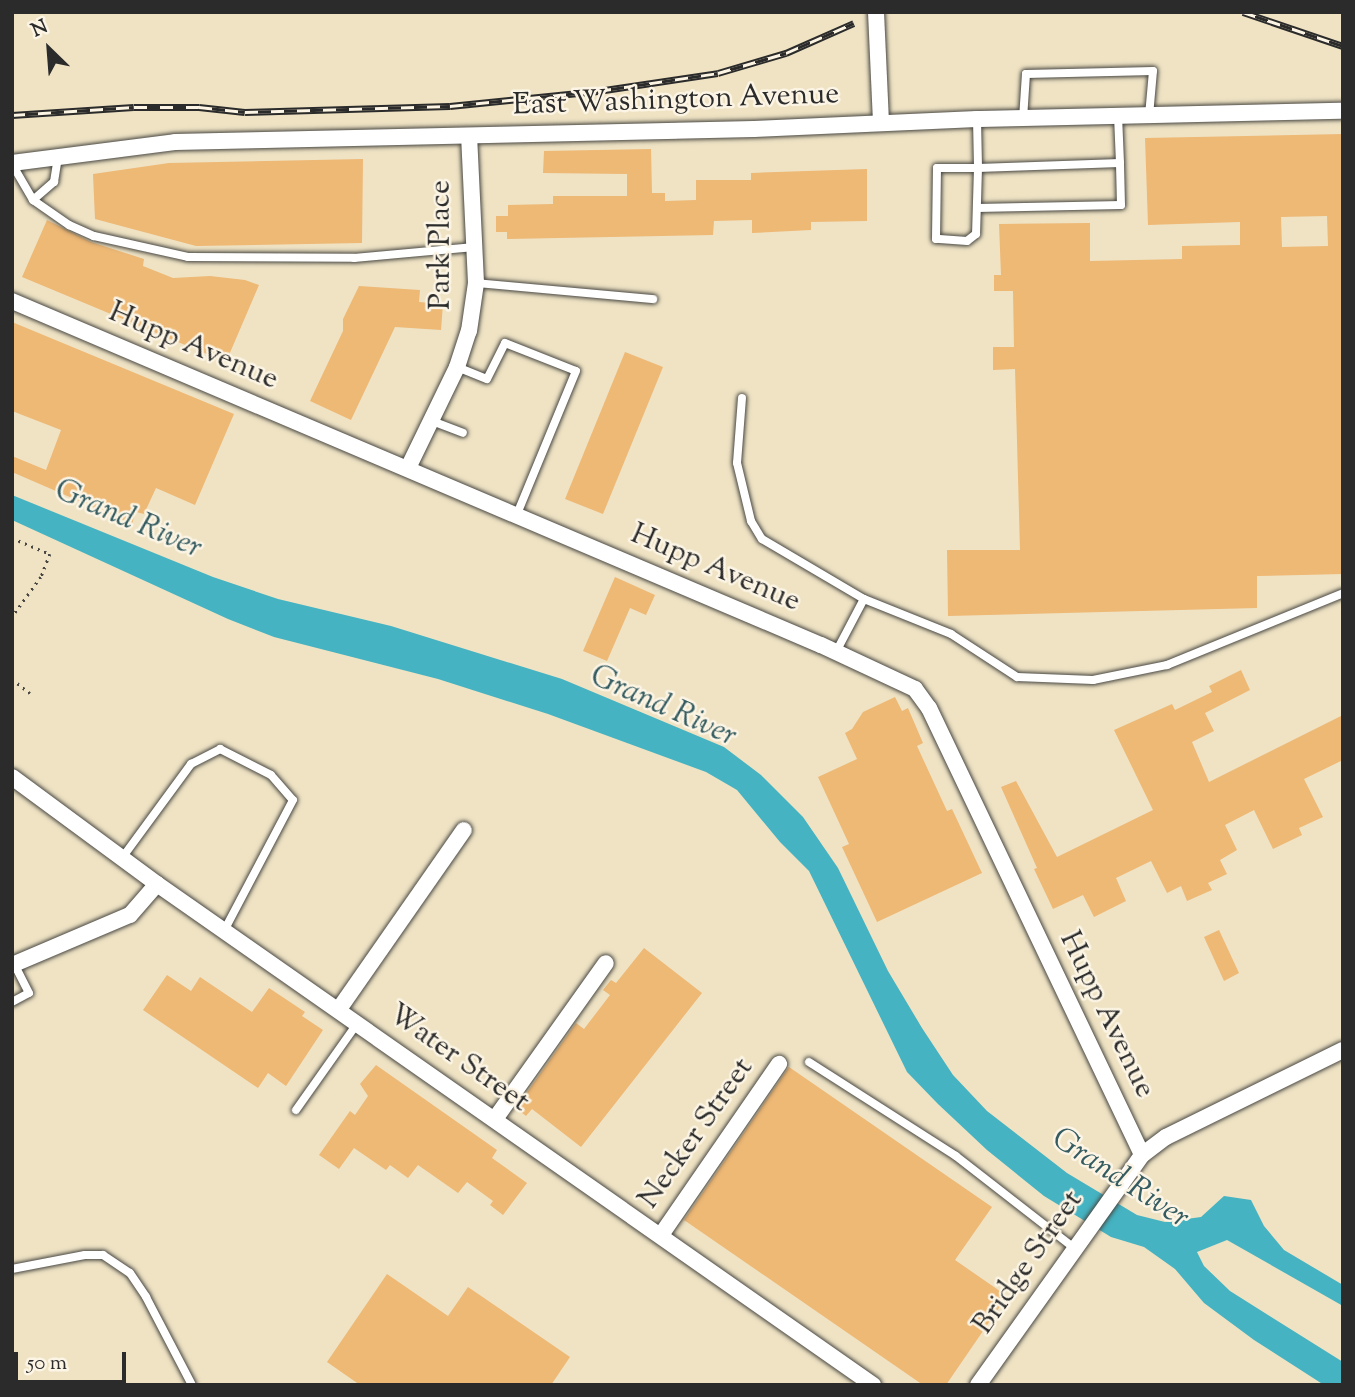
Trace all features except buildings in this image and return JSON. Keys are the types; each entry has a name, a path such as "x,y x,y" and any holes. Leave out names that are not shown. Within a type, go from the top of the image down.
{"street":[{"path":"876,12 881,122"},
{"name":"East Washington Avenue","path":"12,164 175,142 754,129 977,119 1343,111"},
{"name":"Park Place","path":"408,468 457,368 469,331 476,283 469,136"},
{"name":"Hupp Avenue","path":"12,301 836,652 904,684 923,696 1142,1155"},
{"name":"Water Street","path":"12,777 157,884 358,1022 873,1385"},
{"path":"339,1009 464,830"},
{"path":"13,964 130,915 157,884"},
{"path":"495,1119 606,963"},
{"name":"Bridge Street","path":"978,1385 1142,1155 1166,1137 1343,1050"},
{"name":"Necker Street","path":"661,1235 779,1064"}],"lane":[{"path":"1023,119 1026,74 1153,71 1149,116"},
{"path":"977,208 1121,205 1118,116"},
{"path":"977,119 978,168 976,234 967,241 936,239 937,168 978,168 1121,163"},
{"path":"33,200 54,182 58,157"},
{"path":"12,164 33,200 69,225 94,236 188,257 354,258 475,247"},
{"path":"476,283 653,299"},
{"path":"457,368 486,379 505,343 576,371 517,514"},
{"path":"742,398 737,463 751,521 762,539 864,599 951,634 1017,677 1093,680 1167,665 1343,593"},
{"path":"432,421 463,433"},
{"path":"836,652 864,599"},
{"path":"122,858 191,764 220,749 271,775 293,800 225,929"},
{"path":"12,1002 29,993 13,964"},
{"path":"296,1110 358,1022"},
{"path":"809,1062 956,1156 1077,1243"},
{"path":"12,1269 85,1255 103,1255 130,1273 146,1297 191,1385"}],"path":[{"path":"12,538 50,554 41,577 12,617"},
{"path":"12,680 30,693"}],"water":[{"name":"Grand River","path":"12,495 213,577 278,599 391,626 562,679 724,747 761,775 803,817 838,868 888,971 922,1028 953,1075 987,1111 1067,1173 1137,1215 1165,1222 1201,1217 1224,1196 1251,1200 1264,1226 1284,1250 1343,1285 1343,1306 1227,1240 1197,1252 1204,1266 1230,1291 1343,1362 1343,1385 1324,1385 1254,1340 1204,1303 1175,1269 1144,1247 1111,1237 1044,1196 987,1150 938,1104 907,1072 809,871 780,842 737,790 706,772 548,714 438,679 274,637 228,619 12,520"}],"railway":[{"path":"1243,12 1343,46"},
{"path":"12,115 134,107 199,107 245,112 450,106 598,91 718,73 786,53 854,23"}]}
